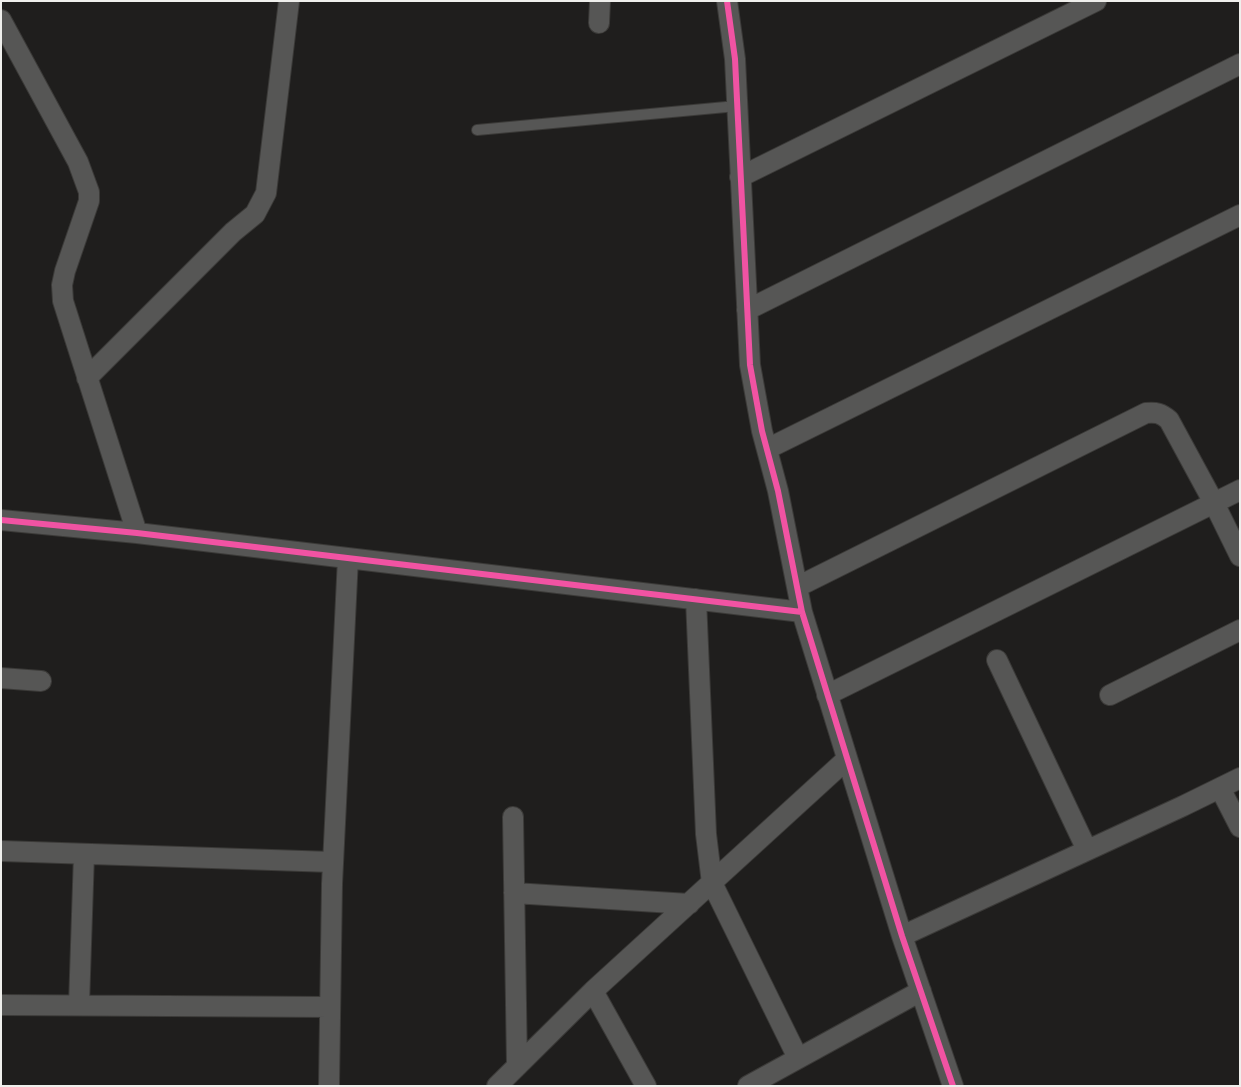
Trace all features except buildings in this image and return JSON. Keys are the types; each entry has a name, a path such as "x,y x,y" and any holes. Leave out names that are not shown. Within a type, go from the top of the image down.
{"street":[{"path":"87,378 233,232 255,214 266,193 289,1"},
{"path":"599,23 600,1"},
{"path":"740,177 1096,1"},
{"path":"732,3 750,365 762,431 778,491 802,612 902,936 953,1086"},
{"path":"1,20 78,162 89,192 89,201 65,271 62,285 63,301 137,533"},
{"path":"747,310 1240,64"},
{"path":"767,449 1240,215"},
{"path":"797,587 1146,414 1156,412 1163,414 1169,420 1214,503 1240,556"},
{"path":"827,694 1240,490"},
{"path":"1,520 137,533 802,612"},
{"path":"329,1086 332,862 348,558"},
{"path":"696,600 706,834 712,883 798,1058"},
{"path":"1110,694 1240,630"},
{"path":"997,660 1087,850"},
{"path":"1,678 41,681"},
{"path":"497,1086 593,991 847,759"},
{"path":"902,936 1240,778"},
{"path":"1220,788 1240,827"},
{"path":"513,816 517,1066"},
{"path":"1,851 332,862"},
{"path":"79,1006 84,854"},
{"path":"514,893 689,904"},
{"path":"593,991 646,1086"},
{"path":"748,1086 921,991"},
{"path":"1,1005 330,1007"}],"lane":[{"path":"477,130 737,106"}],"cycle path":[{"path":"727,1 735,59 750,365 762,431 778,491 802,612 902,936 953,1086"},
{"path":"1,520 137,533 802,612"}]}
